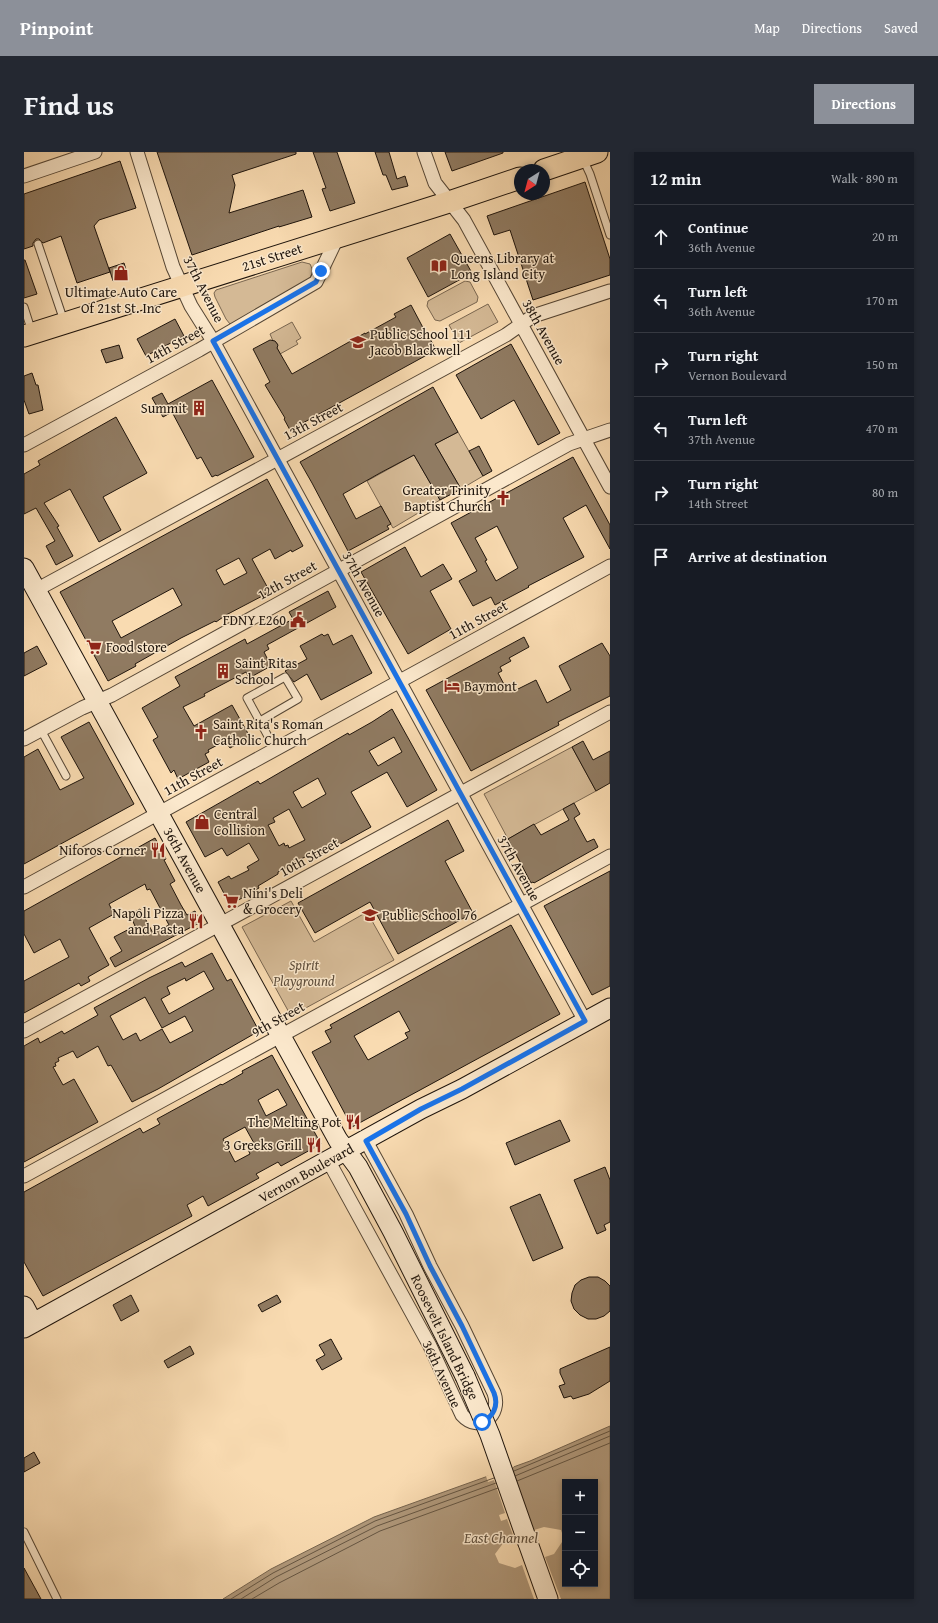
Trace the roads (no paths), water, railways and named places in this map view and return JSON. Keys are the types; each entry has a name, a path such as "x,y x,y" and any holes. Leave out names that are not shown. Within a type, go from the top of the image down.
{"main road":[{"path":"550,168 590,155"},
{"name":"21st Street","path":"29,335 338,236 450,202 514,180"},
{"name":"36th Avenue","path":"24,568 338,1140 347,1151"},
{"name":"Vernon Boulevard","path":"29,1326 328,1160 366,1141 421,1109 462,1089 610,1008"},
{"name":"Roosevelt Island Bridge","path":"347,1151 358,1166 393,1232 434,1311 465,1376 490,1435 548,1599"},
{"path":"24,1306 29,1326"}],"street":[{"path":"24,176 95,152"},
{"name":"37th Avenue","path":"137,152 173,267 191,306 213,341 585,1021"},
{"name":"38th Avenue","path":"424,152 435,183 464,220 610,486"},
{"name":"14th Street","path":"24,445 213,341 316,282 338,236"},
{"name":"13th Street","path":"36,590 506,335 534,316 610,291"},
{"name":"12th Street","path":"24,739 118,691 569,444 610,430"},
{"name":"11th Street","path":"24,887 610,566"},
{"name":"10th Street","path":"24,1031 610,712"},
{"name":"9th Street","path":"24,1176 610,856"},
{"name":"36th Avenue","path":"328,1160 430,1346 462,1415 471,1423 478,1423 485,1420 494,1411 496,1401 494,1393 462,1326 430,1266 406,1214 366,1141"}],"lane":[{"path":"590,155 590,174 610,235"},
{"path":"38,244 65,324"},
{"path":"24,307 29,335"},
{"path":"260,721 298,699 285,677 247,698 275,749"},
{"path":"41,730 66,776"},
{"path":"24,1532 57,1599"}],"water":[{"name":"East Channel","path":"610,1426 610,1599 223,1599 271,1569 374,1517 530,1461"}],"place":[{"name":"Queens Library at Long Island City","path":"439,266"},
{"name":"Ultimate Auto Care Of 21st St. Inc","path":"121,273"},
{"name":"Public School 111 Jacob Blackwell","path":"358,342"},
{"name":"Summit","path":"199,408"},
{"name":"Greater Trinity Baptist Church","path":"503,498"},
{"name":"FDNY E260","path":"298,620"},
{"name":"Food store","path":"94,647"},
{"name":"Saint Ritas School","path":"223,671"},
{"name":"Baymont","path":"452,686"},
{"name":"Saint Rita's Roman Catholic Church","path":"201,732"},
{"name":"Central Collision","path":"202,822"},
{"name":"Niforos Corner","path":"158,850"},
{"name":"Nini's Deli & Grocery","path":"231,901"},
{"name":"Public School 76","path":"370,915"},
{"name":"Napoli Pizza and Pasta","path":"196,921"},
{"name":"The Melting Pot","path":"353,1122"},
{"name":"3 Greeks Grill","path":"314,1145"}],"park label":[{"name":"Spirit Playground","path":"304,974"}]}
